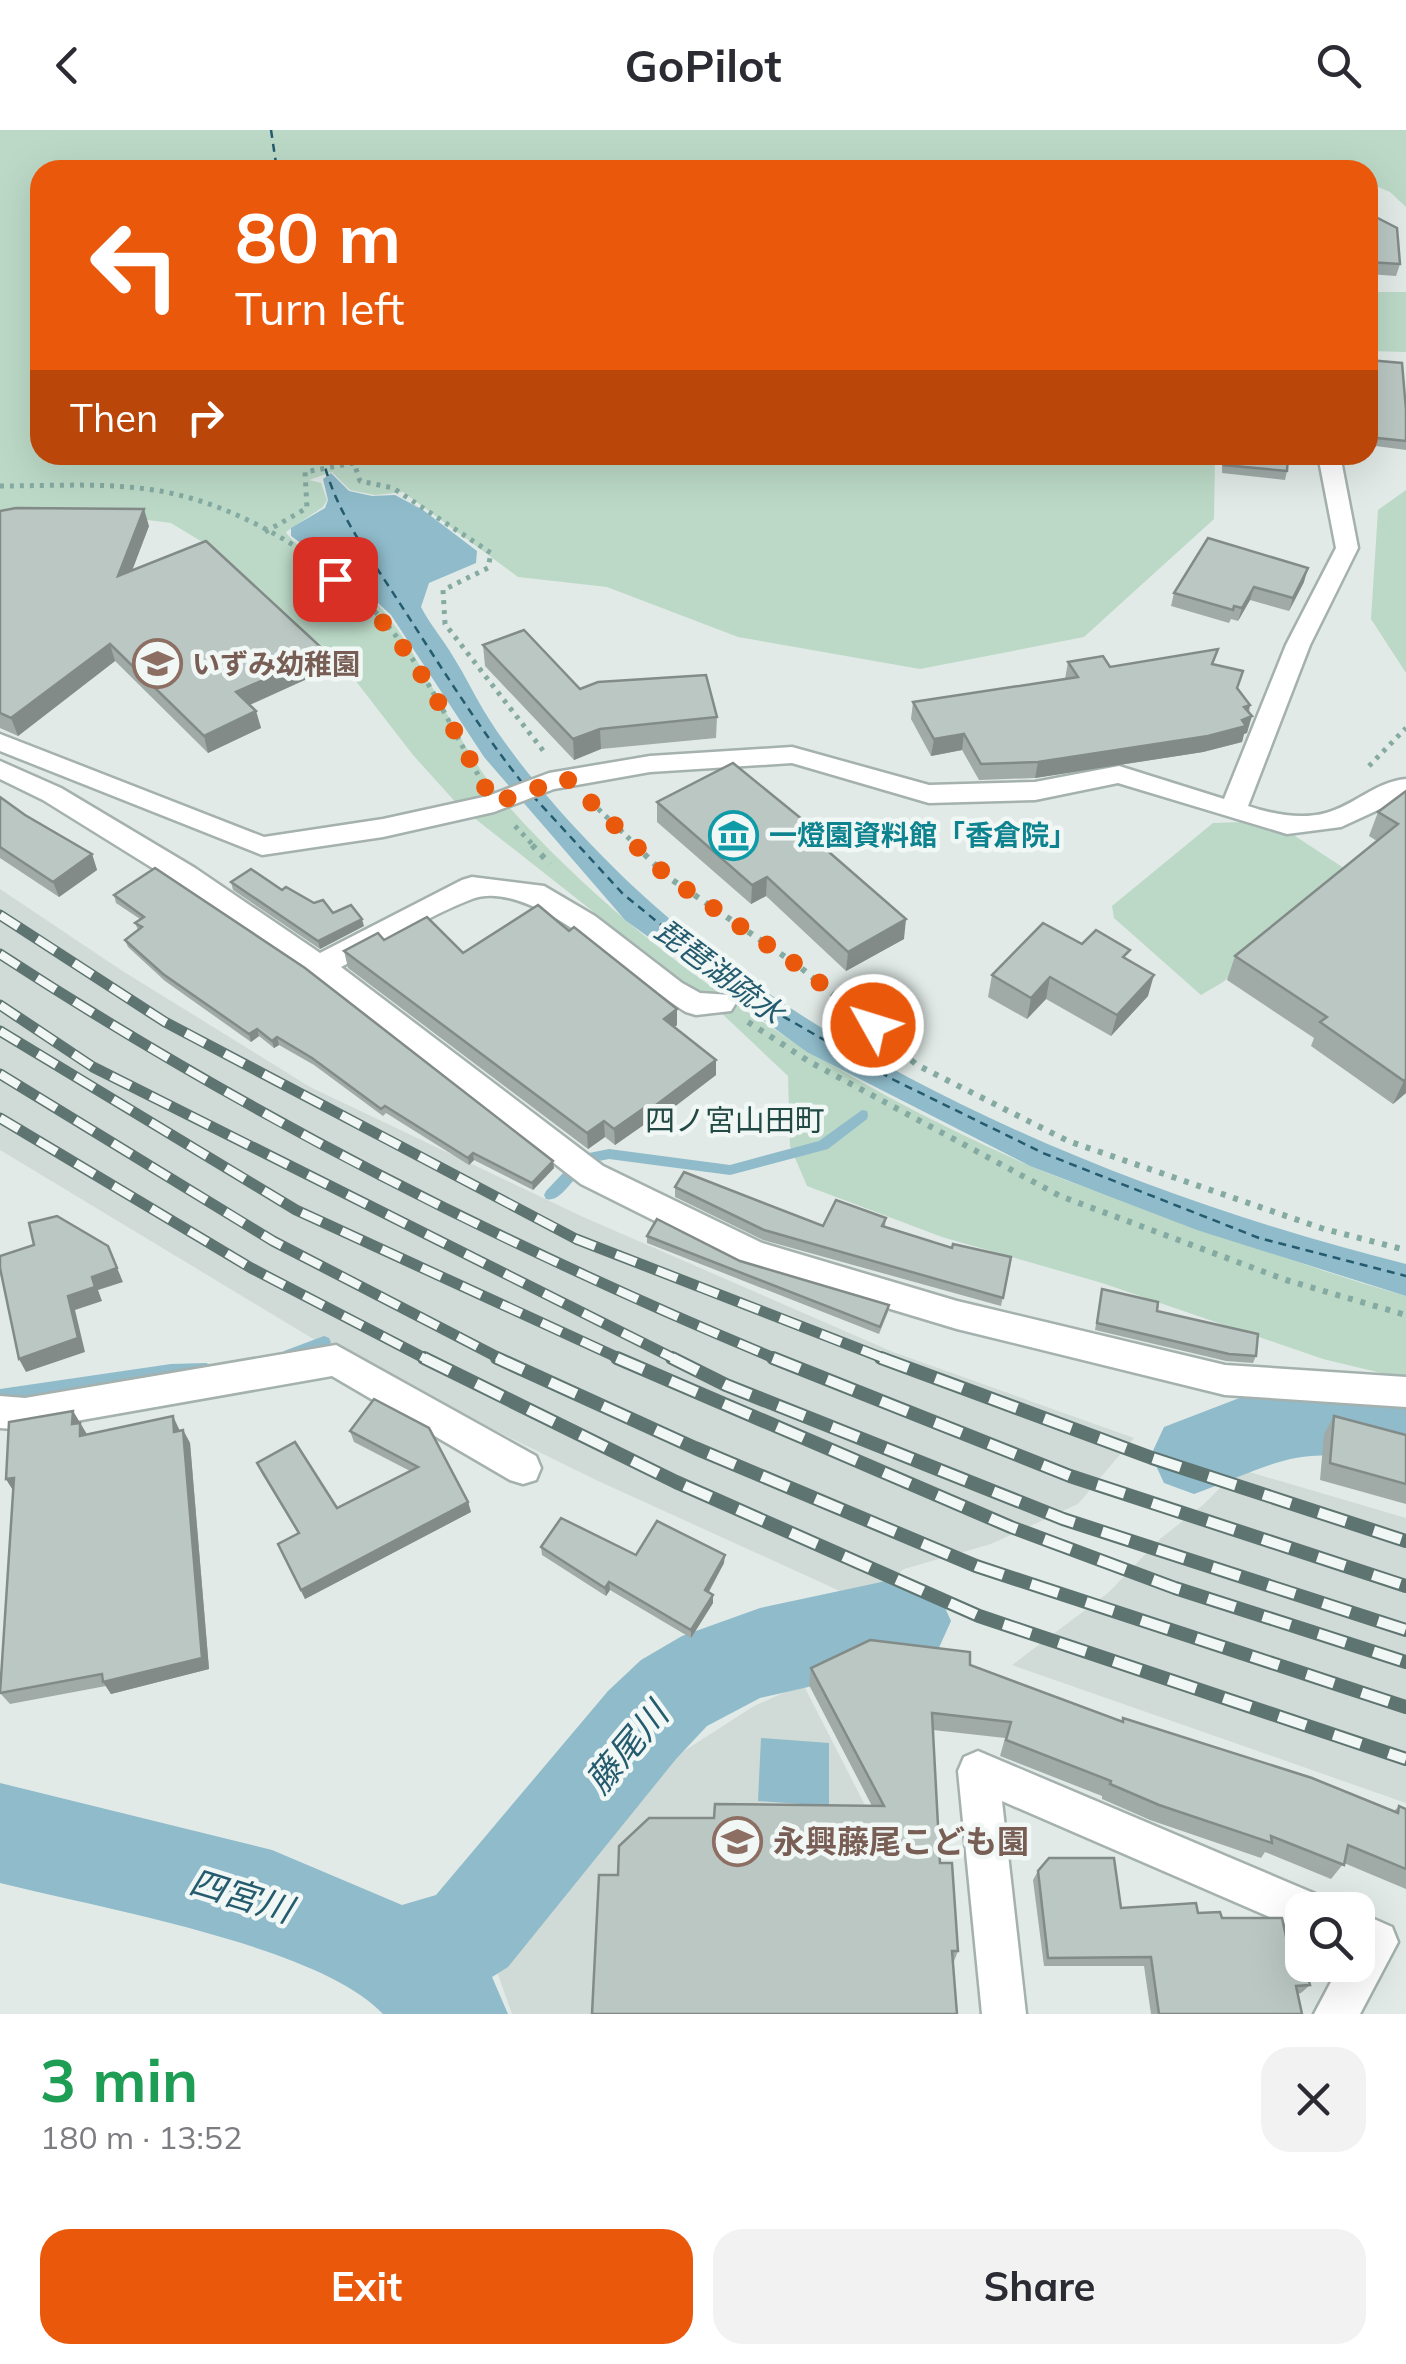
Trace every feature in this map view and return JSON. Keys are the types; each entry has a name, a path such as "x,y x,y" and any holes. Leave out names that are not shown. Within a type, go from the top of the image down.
{"street":[{"path":"1233,810 1298,645 1348,548 1331,465"},
{"path":"0,742 262,846 383,828 498,802 558,779 650,764 792,755 929,794 1035,791 1119,774 1287,824 1332,821 1393,789 1406,788"},
{"path":"0,770 52,794 152,855 319,966 592,1175 753,1254 957,1315 1225,1380 1406,1392"},
{"path":"319,966 472,886 534,893 585,923 696,1004 720,1003"},
{"path":"0,1412 26,1414 336,1360 523,1468"},
{"path":"1004,2014 978,1772 1285,1902"},
{"path":"1336,2014 1355,1982"}],"path":[{"path":"264,532 307,508 305,472 343,465"},
{"path":"355,465 360,481 393,488 491,553 488,568 443,590 446,624 558,779 668,877 800,967 917,1065 1068,1141 1324,1230 1406,1250"},
{"path":"0,486 163,491 223,510 264,532 366,600 404,646 498,802 552,866"},
{"path":"720,1003 795,1054 1060,1196 1286,1280 1406,1314"}],"shaded area":[{"path":"0,889 121,970 310,1087 581,1216 893,1352 1134,1438 1078,1504 991,1544 904,1569 864,1602 596,1480 330,1349 0,1150"},
{"path":"1239,1469 1406,1518 1406,1803 1012,1665 1108,1593 1160,1539"},
{"name":"永興藤尾こども園","path":"803,1684 869,1813 879,2014 512,2014 495,1966 532,1934 670,1760 754,1706"}],"green space":[{"path":"0,130 1406,130 1406,207 1378,187 1378,160 30,160 30,465 1215,465 1214,519 1084,637 920,669 738,637 607,587 518,577 403,492 375,495 350,490 332,472 309,480 321,483 327,500 323,507 286,532 389,617 476,763 510,808 623,918 685,967 750,1014 886,1096 1028,1165 1291,1260 1406,1296 1406,1379 1323,1359 1102,1283 942,1237 807,1186 790,1146 788,1076 717,1009 459,806 413,755 338,658 210,558 209,546 171,523 93,513 0,524"},
{"path":"1378,292 1406,292 1406,352 1378,351"},
{"path":"1406,490 1406,673 1371,619 1378,510"},
{"path":"1243,822 1292,834 1353,874 1223,982 1201,995 1114,918 1112,906 1213,823"}],"water":[{"name":"琵琶湖疏水","path":"331,473 349,491 395,495 423,510 477,551 476,563 429,583 421,607 425,614 499,734 554,804 636,889 716,956 804,1017 898,1072 997,1121 1203,1204 1406,1264 1406,1296 1197,1230 1030,1166 807,1052 625,920 484,757 391,615 356,583 291,536 291,528 325,508 328,500 323,479"},
{"path":"761,1738 829,1743 829,1806 758,1801"}],"building":[{"path":"1378,218 1397,228 1400,264 1378,263"},
{"path":"1378,361 1402,363 1406,441 1378,438"},
{"path":"1224,465 1287,465 1287,471"},
{"path":"144,509 118,576 206,541 326,652 236,692 256,711 204,736 110,644 11,718 0,713 0,511"},
{"path":"1208,538 1308,568 1293,598 1254,587 1242,608 1234,606 1233,610 1174,593"},
{"path":"524,630 580,689 598,682 706,675 717,717 600,729 573,739 483,645"},
{"path":"1218,649 1212,664 1243,671 1237,688 1250,705 1244,707 1252,716 1242,720 1246,726 1208,736 1038,762 981,764 964,734 934,739 913,702 1078,677 1068,662 1103,656 1110,667"},
{"path":"733,763 830,842 822,846 906,919 848,952 767,877 752,885 657,802"},
{"path":"1406,791 1404,1081 1320,1022 1327,1017 1235,956 1398,824 1378,812"},
{"path":"0,797 92,854 53,882 0,847"},
{"path":"155,868 305,968 553,1161 532,1183 473,1153 468,1158 385,1106 381,1109 277,1037 272,1041 257,1029 249,1034 163,974 125,940 142,927 135,923 144,917 114,895"},
{"path":"251,869 282,890 286,887 314,903 323,900 333,913 351,905 362,919 318,941 231,882"},
{"path":"538,905 569,931 574,927 677,1009 664,1019 716,1060 648,1111 644,1108 614,1129 604,1121 587,1133 344,951 378,933 384,940 427,917 463,953"},
{"path":"1043,923 1082,944 1096,930 1130,950 1123,957 1154,975 1117,1015 1050,977 1031,998 992,975"},
{"path":"684,1172 823,1226 836,1200 886,1218 882,1226 952,1248 953,1244 1011,1257 1003,1298 764,1230 675,1187"},
{"path":"57,1216 108,1246 117,1268 92,1277 95,1287 68,1296 78,1338 19,1359 0,1256 34,1245 29,1223"},
{"path":"657,1219 740,1261 889,1305 880,1327 647,1236"},
{"path":"1102,1289 1158,1302 1157,1311 1258,1334 1256,1356 1229,1354 1097,1323"},
{"path":"374,1399 429,1428 468,1502 301,1590 278,1544 299,1533 257,1463 295,1442 337,1508 418,1467 350,1431"},
{"path":"73,1411 72,1424 80,1423 80,1436 173,1416 174,1432 183,1430 202,1658 103,1682 102,1674 0,1693 14,1478 6,1479 9,1422"},
{"path":"1334,1416 1406,1435 1406,1484 1330,1463"},
{"path":"561,1518 636,1555 657,1521 725,1555 705,1590 713,1595 691,1630 609,1582 605,1588 541,1547"},
{"path":"870,1640 970,1652 970,1665 1123,1722 1123,1718 1312,1778 1398,1813 1399,1806 1406,1809 1406,1869 1348,1845 1344,1865 1271,1836 1272,1843 1159,1805 1110,1784 1111,1781 1006,1740 1011,1722 932,1713 940,1863 952,1863 958,1951 952,1951 957,2014 592,2014 599,1875 618,1875 619,1846 649,1818 714,1818 715,1804 884,1806 811,1668"},
{"path":"1049,1858 1114,1858 1121,1908 1196,1903 1198,1913 1220,1912 1222,1918 1282,1918 1285,1982 1310,1985 1296,1986 1302,2014 1159,2014 1151,1957 1048,1958 1038,1871"}],"waterway":[{"path":"584,1159 609,1154 730,1170 823,1145 862,1115"},
{"path":"551,1195 570,1175"},
{"path":"289,1355 324,1342"},
{"path":"0,1395 171,1370 206,1369"},
{"name":"藤尾川","path":"1194,1455 1268,1426 1306,1417 1353,1418 1406,1435"},
{"name":"藤尾川","path":"401,1957 441,1950 472,1931 642,1725 674,1693 715,1669 760,1653 905,1621"},
{"name":"四宮川","path":"0,1833 272,1901 401,1957"},
{"name":"四宮川","path":"401,1957 455,2014"}],"ferry route":[{"path":"271,130 276,160"},
{"path":"324,465 343,512 363,547 474,717 524,785"},
{"path":"532,795 623,894 697,954 779,1014 894,1080 1043,1153 1259,1238 1406,1276"}],"railway":[{"path":"0,915 165,1022 576,1239 888,1360"},
{"path":"0,954 188,1069 380,1175 577,1272 779,1360"},
{"path":"0,1005 93,1067 677,1360"},
{"path":"0,1031 296,1210 623,1360"},
{"path":"0,1074 273,1241 503,1360"},
{"path":"0,1118 251,1268 427,1359"},
{"path":"497,1358 695,1448 976,1566 1406,1707"},
{"path":"617,1358 1011,1527 1175,1588 1406,1662"},
{"path":"672,1358 726,1385 1063,1519 1406,1630"},
{"path":"773,1358 1070,1476 1406,1586"},
{"path":"881,1358 1152,1458 1406,1541"},
{"path":"427,1359 676,1482 979,1616 1406,1759"}],"place":[{"name":"いずみ幼稚園","path":"157,664"},
{"name":"一燈園資料館「香倉院」","path":"734,835"},
{"name":"永興藤尾こども園","path":"738,1842"}],"district":[{"name":"四ノ宮山田町","path":"735,1121"}],"route":[{"path":"335,579 366,600 404,646 494,803 566,778 668,877 800,967 873,1025"}]}
